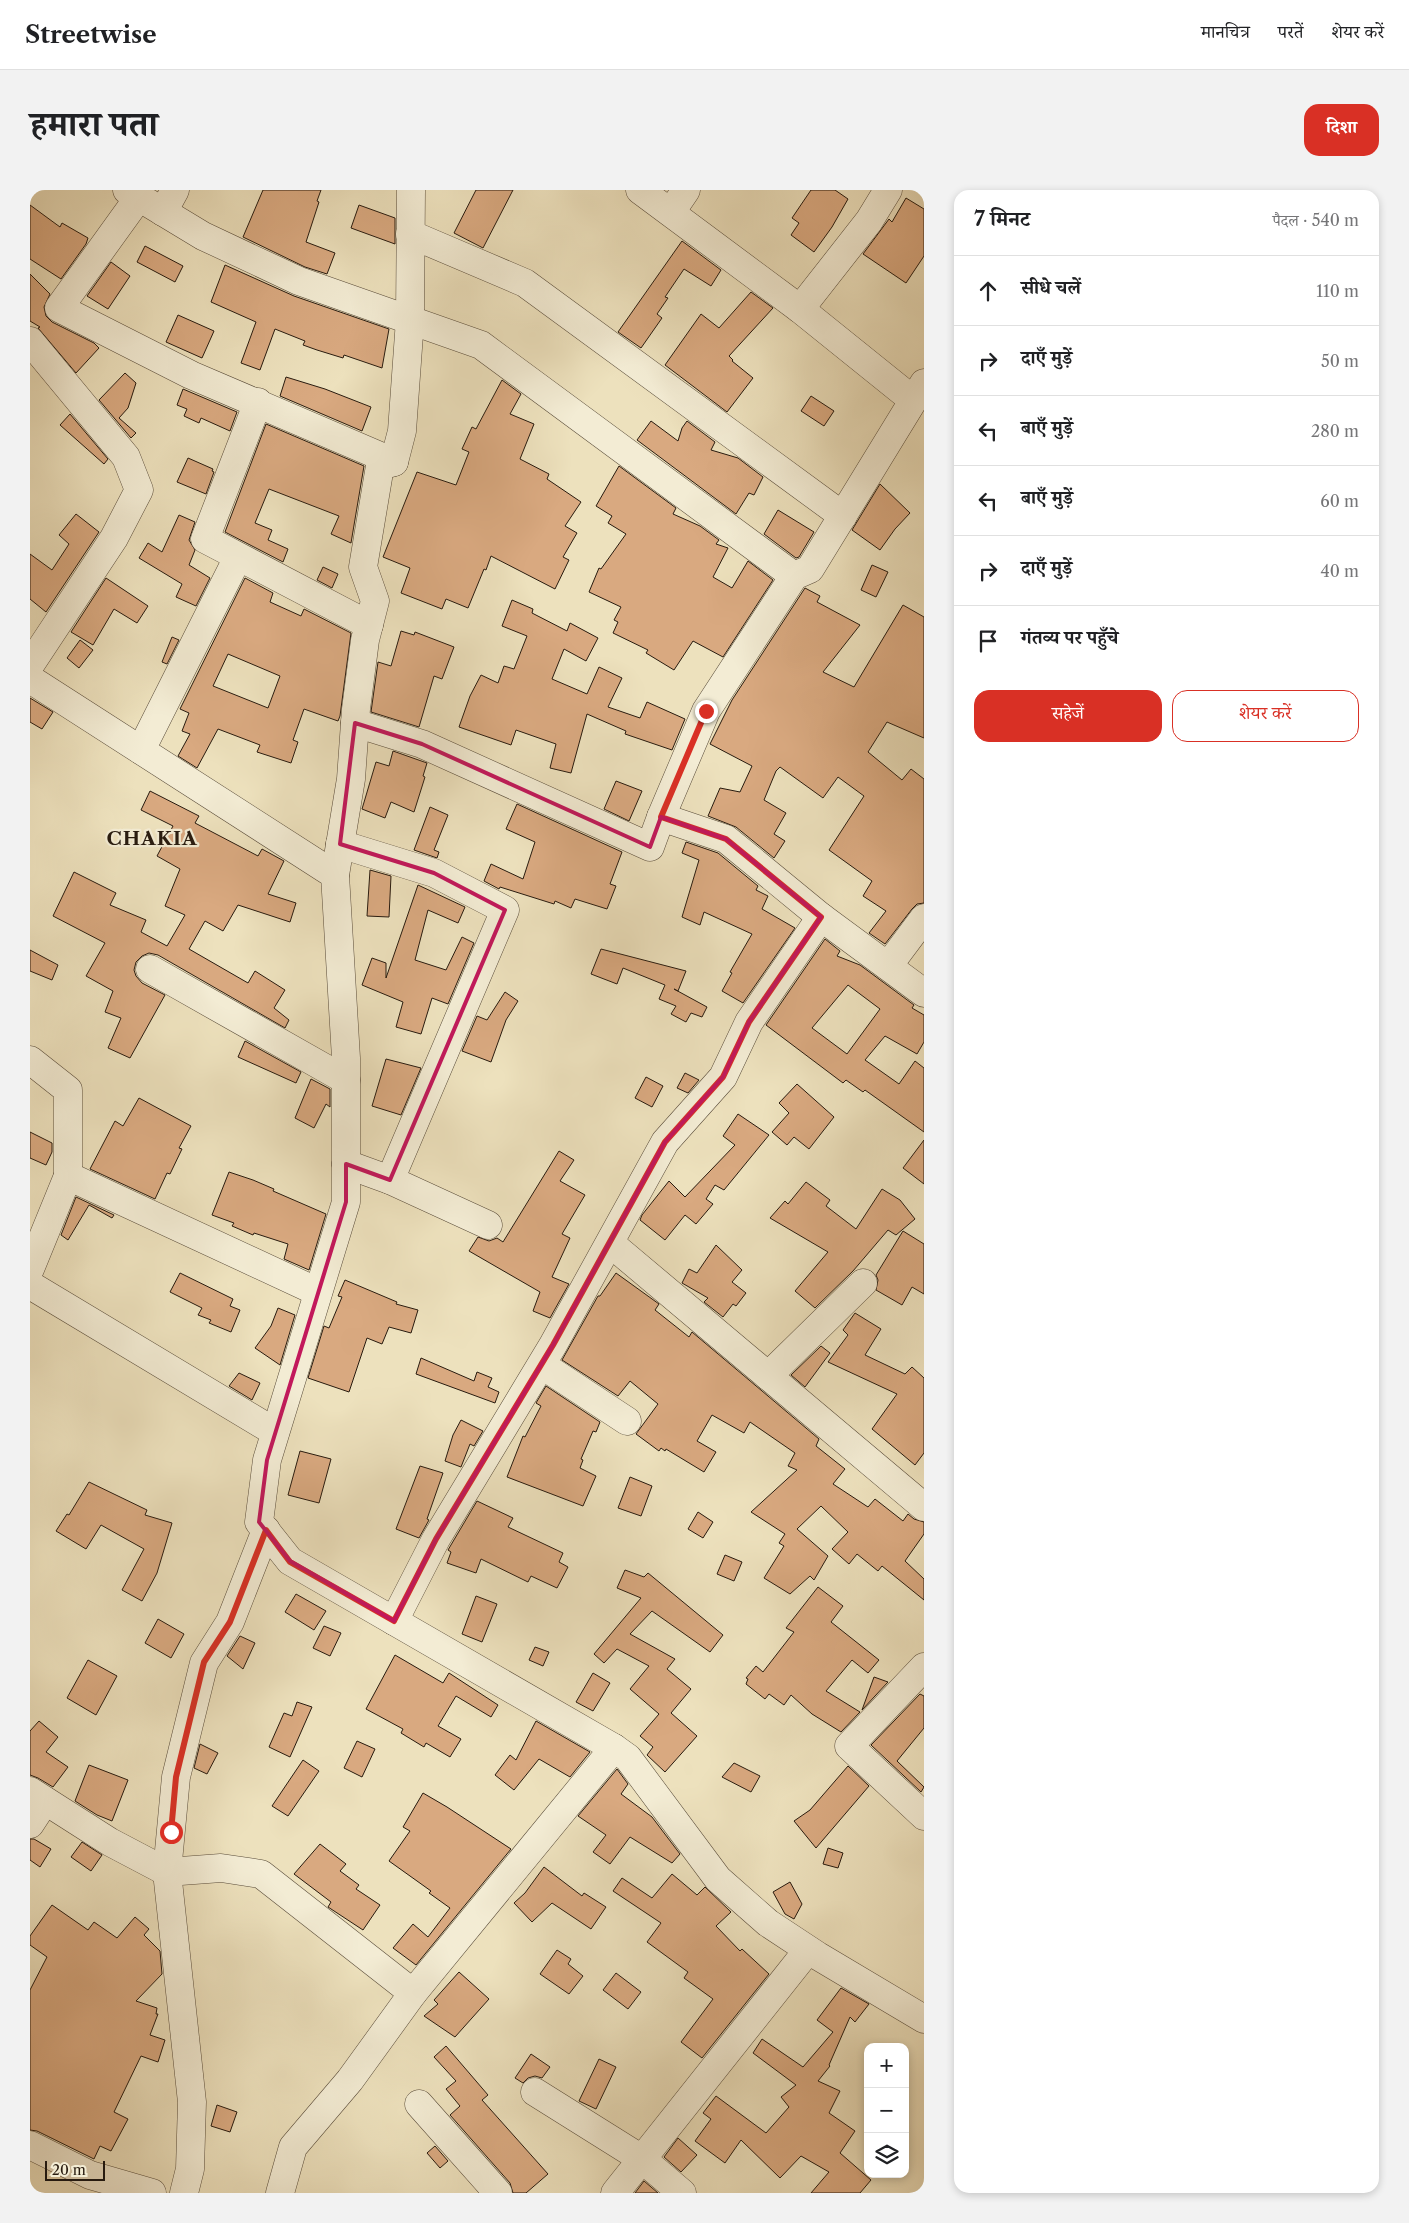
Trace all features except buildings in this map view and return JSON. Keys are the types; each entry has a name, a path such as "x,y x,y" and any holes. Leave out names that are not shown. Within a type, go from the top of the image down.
{"street":[{"path":"394,462 402,431 410,320 411,190"},
{"path":"355,723 422,744 650,847 706,711 794,576 810,569 919,392 800,309 678,201 640,190"},
{"path":"800,309 869,221 888,190"},
{"path":"394,462 258,402 191,375 59,308 133,193 169,201 203,236 299,281 481,345 794,576"},
{"path":"410,234 525,283 843,516"},
{"path":"30,342 39,349 126,457 139,490 114,538 30,665"},
{"path":"258,402 205,539 369,625"},
{"path":"394,462 380,466 363,567 375,601 365,640 355,723 351,779 335,875 346,1080 346,1202 267,1460 259,1522 290,1562 614,1748 628,1758 718,1879 768,1923 808,1950 924,2019"},
{"path":"141,750 238,557"},
{"path":"30,679 335,875"},
{"path":"661,817 726,839 821,917 924,993"},
{"path":"340,844 434,873 506,910 390,1180"},
{"path":"394,1621 436,1539 542,1365 665,1142 723,1077 749,1022 821,917"},
{"path":"888,966 924,918"},
{"path":"150,969 346,1080"},
{"path":"30,1060 68,1090 68,1176 30,1269"},
{"path":"346,1164 390,1180 488,1225"},
{"path":"68,1176 318,1292"},
{"path":"610,1243 924,1507"},
{"path":"768,1376 863,1283"},
{"path":"30,1286 275,1432"},
{"path":"542,1365 627,1421"},
{"path":"184,2193 190,2169 192,2102 167,1872 176,1777 204,1662 230,1622 266,1530"},
{"path":"924,1667 849,1746 924,1816"},
{"path":"280,2193 293,2147 350,2080 413,1993 614,1748"},
{"path":"30,1824 38,1796 110,1842 167,1872 221,1868 261,1874 413,1993"},
{"path":"615,2193 808,1950"},
{"path":"535,2092 642,2160 682,2193"},
{"path":"419,2104 498,2193"},
{"path":"30,2145 90,2175 152,2193"}],"highlighted area":[{"path":"355,723 422,744 650,847 661,817 726,839 821,917 749,1022 723,1077 665,1142 553,1345 436,1539 394,1621 290,1561 259,1522 267,1460 346,1202 346,1164 390,1180 505,910 434,873 340,844"}],"district":[{"name":"CHAKIA","path":"152,838"}],"route":[{"path":"171,1832 176,1777 204,1662 230,1622 266,1530 290,1562 394,1621 436,1539 553,1345 665,1142 723,1077 749,1022 821,917 780,886 726,839 661,817 706,711"}]}
